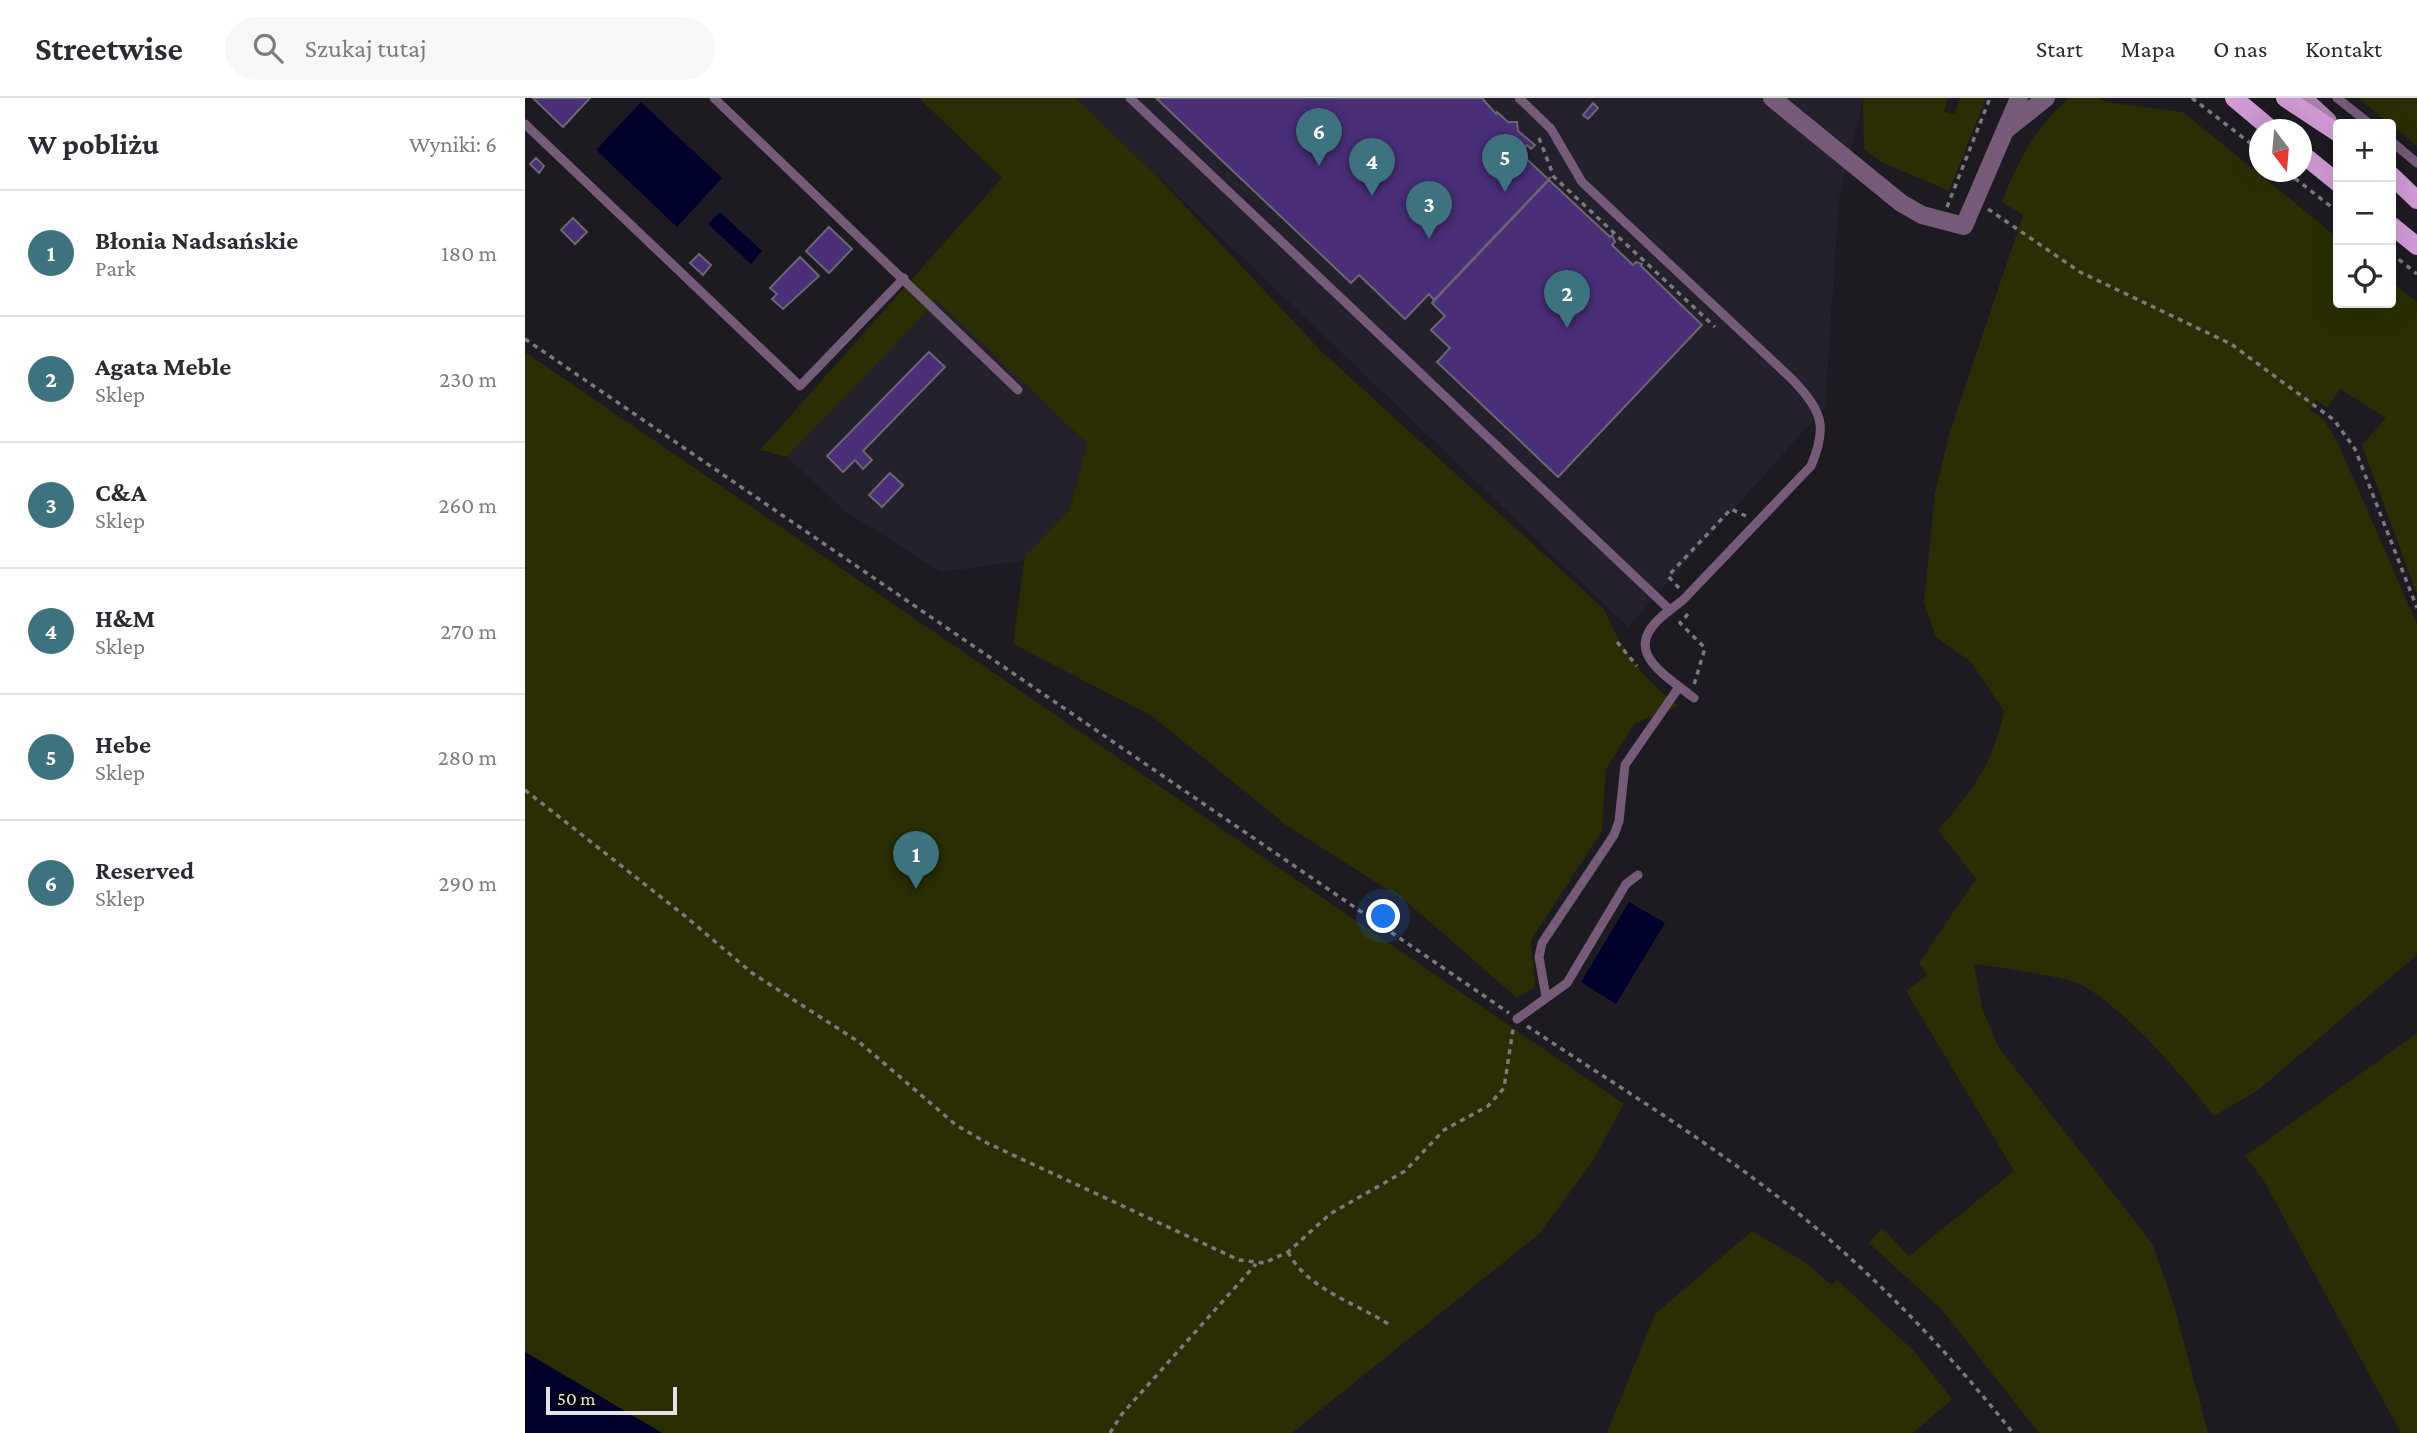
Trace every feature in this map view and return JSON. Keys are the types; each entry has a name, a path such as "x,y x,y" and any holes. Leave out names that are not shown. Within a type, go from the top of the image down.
{"main road":[{"path":"2285,98 2333,129"},
{"path":"2304,98 2333,127"},
{"path":"2234,100 2257,119"},
{"path":"2312,162 2337,182"},
{"path":"2396,180 2417,200"},
{"path":"2396,229 2417,246"}],"street":[{"path":"1772,98 1828,140 1901,204 1922,215 1964,226 2018,98"},
{"path":"2004,131 2010,98"},
{"path":"2004,131 2046,98"}],"lane":[{"path":"714,98 1018,390"},
{"path":"1130,98 1669,610"},
{"path":"1519,98 1551,129 1581,182 1794,381 1814,403 1820,415 1821,443 1811,466 1643,639 1644,647 1654,663 1691,696"},
{"path":"2337,98 2364,119"},
{"path":"525,124 800,386 904,278"},
{"path":"2396,145 2417,163"},
{"path":"1546,997 1539,957 1542,943 1614,835 1619,821 1625,765 1679,687"},
{"path":"1517,1019 1567,983 1626,884 1639,875"}],"path":[{"path":"1941,219 1963,173 1990,98"},
{"path":"2192,98 2249,142"},
{"path":"1539,136 1554,177 1719,331"},
{"path":"2300,182 2333,208"},
{"path":"1974,202 2080,272 2231,344 2334,420 2355,449 2417,608"},
{"path":"2396,257 2417,274"},
{"path":"525,339 1763,1186 1807,1220 1962,1368 2013,1433"},
{"path":"1691,696 1706,648 1680,623 1696,606 1668,576 1731,509 1744,518 1752,509"},
{"path":"525,790 685,916 752,973 889,1064 956,1125 987,1143 1210,1249 1256,1264 1274,1261 1288,1252 1330,1214 1405,1171 1444,1130 1488,1106 1497,1097 1508,1073 1511,1035 1517,1019"},
{"path":"1288,1252 1296,1268 1308,1279 1388,1324"},
{"path":"1110,1433 1122,1414 1256,1264"}],"shaded area":[{"path":"1076,98 1863,98 1839,199 1825,407 1628,627"},
{"path":"937,300 1087,443 1070,509 1021,561 941,572 845,511 787,457"}],"green space":[{"path":"919,98 1076,98 1156,175 1321,351 1604,609 1634,663 1655,686 1679,706 1635,723 1606,769 1602,831 1531,940 1535,987 1517,998 1407,902 1286,825 1152,716 1013,644 1025,556 1070,509 1087,443 937,301 787,457 760,450 1002,178"},
{"path":"1863,98 1947,98 1944,112 1955,114 1960,98 1986,98 1949,191 1881,162 1864,149"},
{"path":"2069,98 2099,98 2105,102 2183,112 2249,166 2249,182 2269,182 2333,234 2333,308 2396,308 2396,285 2417,302 2417,594 2362,445 2386,418 2340,389 2327,408 2316,400 2310,409 2323,419 2338,443 2417,624 2417,955 2257,1091 2214,1116 2186,1081 2134,1026 2080,984 2029,972 1974,964 1982,1008 1999,1048 2152,1243 2174,1305 2208,1433 2039,1433 1942,1310 1869,1243 1882,1228 1909,1256 2014,1171 1906,991 1927,975 1919,963 1976,879 1938,830 1962,802 1988,761 2004,711 1971,662 1936,637 1924,602 1935,493 1949,435 2023,215 2002,202 2029,146 2057,109"},
{"path":"2358,98 2417,98 2417,146 2396,129 2396,119 2384,119"},
{"path":"525,352 1624,1104 1592,1162 1540,1233 1292,1433 662,1433 525,1352"},
{"path":"2417,1033 2417,1433 2401,1433 2264,1181 2245,1156"},
{"path":"1752,1231 1803,1261 1832,1285 1837,1280 1914,1351 1952,1399 1913,1433 1607,1433 1655,1314"}],"water":[{"path":"641,102 722,178 677,227 596,150"},
{"path":"720,212 762,251 751,264 708,224"},
{"path":"1629,902 1665,923 1616,1004 1581,982"},
{"path":"525,1352 662,1433 525,1433"}],"building":[{"path":"533,98 590,98 563,127"},
{"path":"1156,98 1482,98 1496,114 1497,112 1508,122 1517,122 1518,131 1535,145 1531,149 1527,145 1520,153 1548,179 1551,177 1434,300 1429,294 1405,319 1359,275 1351,283"},
{"path":"1593,103 1598,108 1588,119 1583,115"},
{"path":"536,158 544,166 539,173 530,164"},
{"path":"1549,180 1610,237 1612,235 1615,242 1612,245 1633,265 1636,262 1642,264 1641,266 1702,325 1558,477 1437,362 1450,348 1431,330 1445,316 1432,303"},
{"path":"573,218 587,232 575,244 561,230"},
{"path":"829,227 852,249 829,273 806,251"},
{"path":"699,254 711,265 703,275 690,263"},
{"path":"800,257 819,276 783,309 772,299 777,294 770,288"},
{"path":"929,352 945,367 863,451 872,460 863,469 855,460 843,472 827,456"},
{"path":"890,473 903,485 882,507 869,495"}],"place":[{"name":"Reserved","path":"1319,166"},
{"name":"Hebe","path":"1505,192"},
{"name":"H&M","path":"1372,196"},
{"name":"C&A","path":"1429,239"},
{"name":"Agata Meble","path":"1567,328"},
{"name":"Błonia Nadsańskie","path":"916,889"}]}
